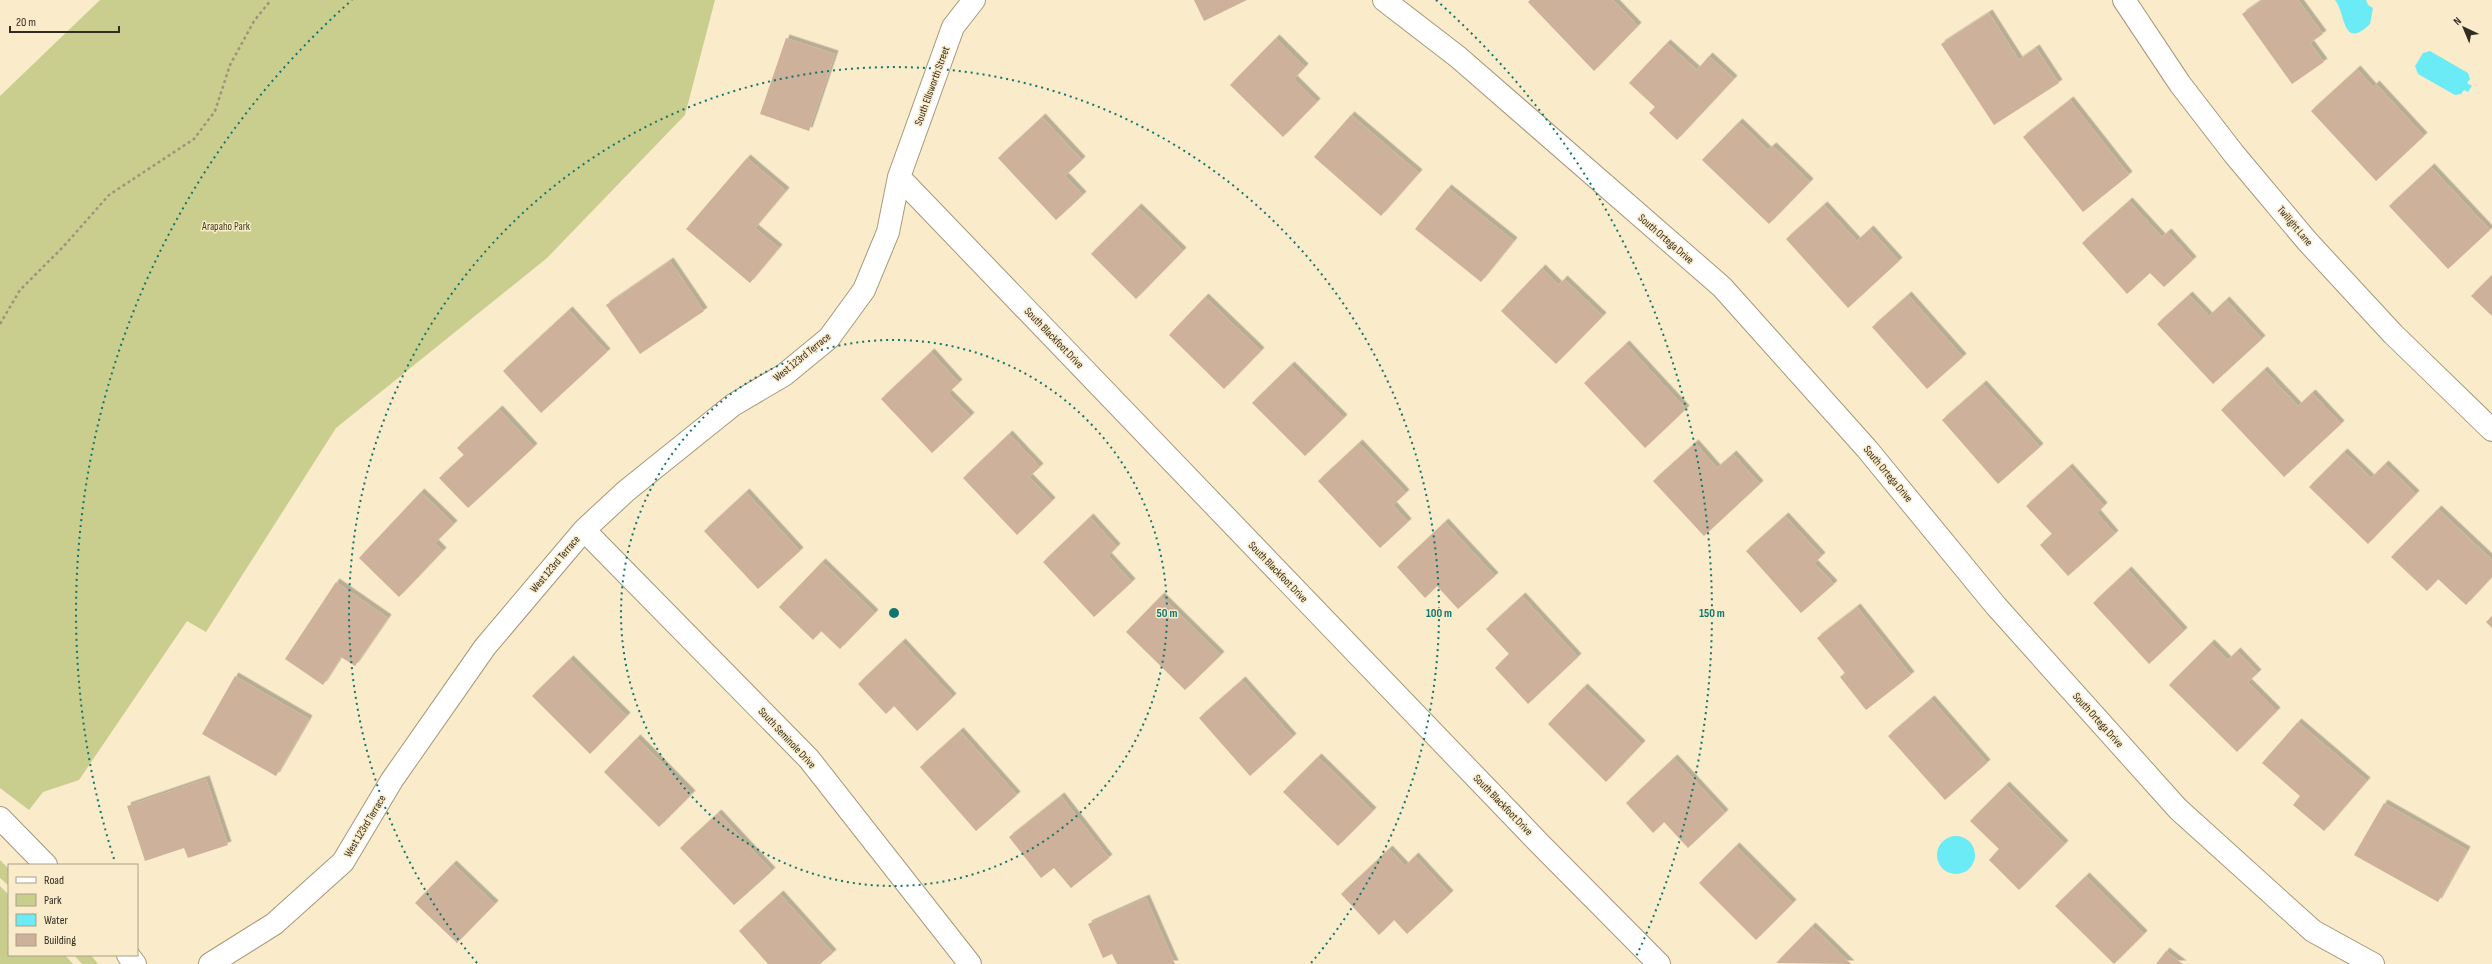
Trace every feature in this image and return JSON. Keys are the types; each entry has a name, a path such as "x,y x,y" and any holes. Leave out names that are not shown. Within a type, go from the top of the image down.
{"street":[{"name":"South Ellsworth Street","path":"899,178 953,27 974,0"},
{"name":"South Ortega Drive","path":"1384,0 1458,57 1722,287 1867,449 1996,606 2178,809 2312,931 2373,964"},
{"name":"Twilight Lane","path":"2124,0 2180,84 2234,154 2307,241 2393,334 2492,430"},
{"name":"West 123rd Terrace","path":"210,964 274,924 343,862 392,780 485,647 584,530 626,492 734,405 784,375 829,338 864,290 888,232 899,178"},
{"name":"South Blackfoot Drive","path":"899,178 1540,844 1659,964"},
{"name":"South Seminole Drive","path":"584,530 809,759 970,964"},
{"path":"0,818 45,864"},
{"path":"129,956 135,964"}],"path":[{"path":"0,324 20,290 63,247 109,195 194,139 215,111 230,65 240,46 254,21 271,0"}],"green space":[{"name":"Arapaho Park","path":"100,0 715,0 685,115 547,258 336,428 206,632 187,621 79,780 43,792 29,810 0,788 0,96"},
{"path":"0,860 8,868 8,885 0,878"},
{"path":"0,886 8,894 8,956 66,956 73,964 0,964"},
{"path":"75,956 92,956 98,964 82,964"}],"water":[{"path":"2335,0 2366,0 2368,5 2373,8 2370,24 2361,31 2354,33 2350,32 2346,27 2339,6"},
{"path":"2430,51 2468,73 2470,79 2467,83 2472,86 2468,92 2464,90 2461,94 2455,95 2418,74 2415,66 2423,53"},
{"path":"1952,836 1960,836 1970,841 1974,848 1974,862 1970,869 1960,874 1952,874 1942,869 1940,866 1937,859 1937,851 1942,841 1945,839"}],"building":[{"path":"1194,0 1247,0 1204,21"},
{"path":"1530,0 1613,0 1638,26 1594,71 1528,2"},
{"path":"2262,0 2298,0 2323,34 2310,43 2324,62 2292,84 2242,14"},
{"path":"1989,13 2019,60 2036,48 2059,83 1994,125 1941,44"},
{"path":"786,38 835,54 809,131 760,114"},
{"path":"1276,38 1305,67 1294,79 1317,102 1283,137 1230,85"},
{"path":"1667,43 1697,70 1709,56 1734,79 1677,140 1649,113 1655,107 1629,83"},
{"path":"2357,69 2373,87 2376,84 2424,136 2376,181 2311,111"},
{"path":"2070,100 2129,175 2083,212 2023,137"},
{"path":"1351,115 1419,173 1381,216 1314,157"},
{"path":"1042,117 1082,160 1065,176 1083,195 1056,220 998,158"},
{"path":"1739,122 1768,150 1773,146 1810,182 1769,224 1702,160"},
{"path":"747,158 786,191 755,228 779,248 750,283 686,229"},
{"path":"2431,167 2490,230 2448,269 2389,206"},
{"path":"1448,188 1514,241 1481,282 1415,229"},
{"path":"2129,201 2162,237 2168,232 2193,260 2164,287 2150,273 2127,294 2082,243"},
{"path":"1824,205 1857,241 1870,229 1899,261 1848,308 1786,239"},
{"path":"1138,207 1183,251 1136,299 1091,254"},
{"path":"670,261 704,311 640,354 606,305"},
{"path":"1542,268 1559,285 1564,279 1603,316 1556,364 1501,311"},
{"path":"2492,275 2492,316 2471,296"},
{"path":"1908,295 1963,357 1927,389 1872,327"},
{"path":"2189,295 2209,316 2226,300 2262,339 2213,384 2157,324"},
{"path":"1205,297 1261,351 1224,389 1169,335"},
{"path":"569,310 607,352 541,413 503,371"},
{"path":"1626,344 1686,409 1645,448 1584,383"},
{"path":"931,352 959,383 948,393 971,416 932,453 881,399"},
{"path":"1291,365 1344,418 1305,456 1252,403"},
{"path":"2264,370 2298,406 2312,393 2341,424 2284,477 2221,410"},
{"path":"1983,384 2040,447 1998,484 1942,420"},
{"path":"499,409 534,447 468,508 439,478 464,455 457,448"},
{"path":"1009,434 1040,467 1029,477 1052,501 1017,535 963,478"},
{"path":"1359,443 1406,493 1393,505 1408,522 1380,548 1318,481"},
{"path":"1695,443 1717,468 1733,454 1760,484 1704,536 1653,481"},
{"path":"2344,452 2371,478 2385,464 2416,494 2368,544 2309,487"},
{"path":"2069,467 2104,506 2097,513 2115,534 2068,576 2040,545 2052,534 2026,506"},
{"path":"421,492 454,524 435,543 443,551 399,597 359,558"},
{"path":"746,492 800,551 758,589 704,531"},
{"path":"2438,509 2492,560 2492,577 2466,605 2438,579 2427,591 2391,557"},
{"path":"1785,516 1822,556 1814,563 1834,584 1801,613 1746,551"},
{"path":"1090,517 1117,547 1108,556 1132,582 1094,617 1043,562"},
{"path":"1445,522 1495,576 1458,609 1437,586 1425,598 1397,567"},
{"path":"822,562 875,613 840,649 821,631 813,640 779,607"},
{"path":"2128,570 2184,631 2149,664 2093,603"},
{"path":"336,582 388,618 355,666 341,657 323,685 285,659"},
{"path":"1161,596 1221,655 1185,690 1126,632"},
{"path":"1522,596 1578,657 1528,704 1495,668 1509,654 1486,629"},
{"path":"1857,607 1911,675 1866,710 1840,677 1845,673 1817,638"},
{"path":"2492,616 2492,628 2486,622"},
{"path":"902,642 953,697 917,731 894,706 886,714 858,684"},
{"path":"2211,643 2228,660 2237,651 2258,673 2248,682 2277,711 2237,752 2169,685"},
{"path":"570,659 627,716 590,754 532,696"},
{"path":"235,676 309,719 276,776 202,734"},
{"path":"1242,680 1293,737 1250,776 1199,718"},
{"path":"1584,687 1642,744 1606,782 1548,724"},
{"path":"1931,699 1987,763 1945,800 1888,736"},
{"path":"2298,722 2367,781 2324,831 2293,805 2300,796 2262,763"},
{"path":"960,731 1017,795 976,831 920,767"},
{"path":"637,738 692,794 659,827 604,772"},
{"path":"1318,757 1373,811 1338,846 1283,792"},
{"path":"1674,758 1725,813 1688,848 1664,822 1653,833 1626,803"},
{"path":"206,779 228,845 188,858 184,848 145,861 127,806"},
{"path":"2006,785 2065,844 2019,890 1989,860 1999,849 1970,821"},
{"path":"1061,796 1109,858 1071,888 1054,868 1041,878 1009,837"},
{"path":"2384,803 2467,850 2438,902 2354,855"},
{"path":"718,813 772,871 734,905 680,848"},
{"path":"1736,846 1793,903 1756,940 1699,883"},
{"path":"1389,849 1405,866 1415,856 1450,894 1407,934 1394,920 1379,935 1341,894"},
{"path":"453,864 495,904 457,943 415,903"},
{"path":"2086,876 2144,934 2114,964 2055,906"},
{"path":"780,894 833,953 820,964 768,964 739,931"},
{"path":"1146,898 1175,964 1117,964 1112,954 1103,958 1088,924"},
{"path":"1812,926 1851,964 1776,963"},
{"path":"2166,951 2183,964 2156,964"}]}
